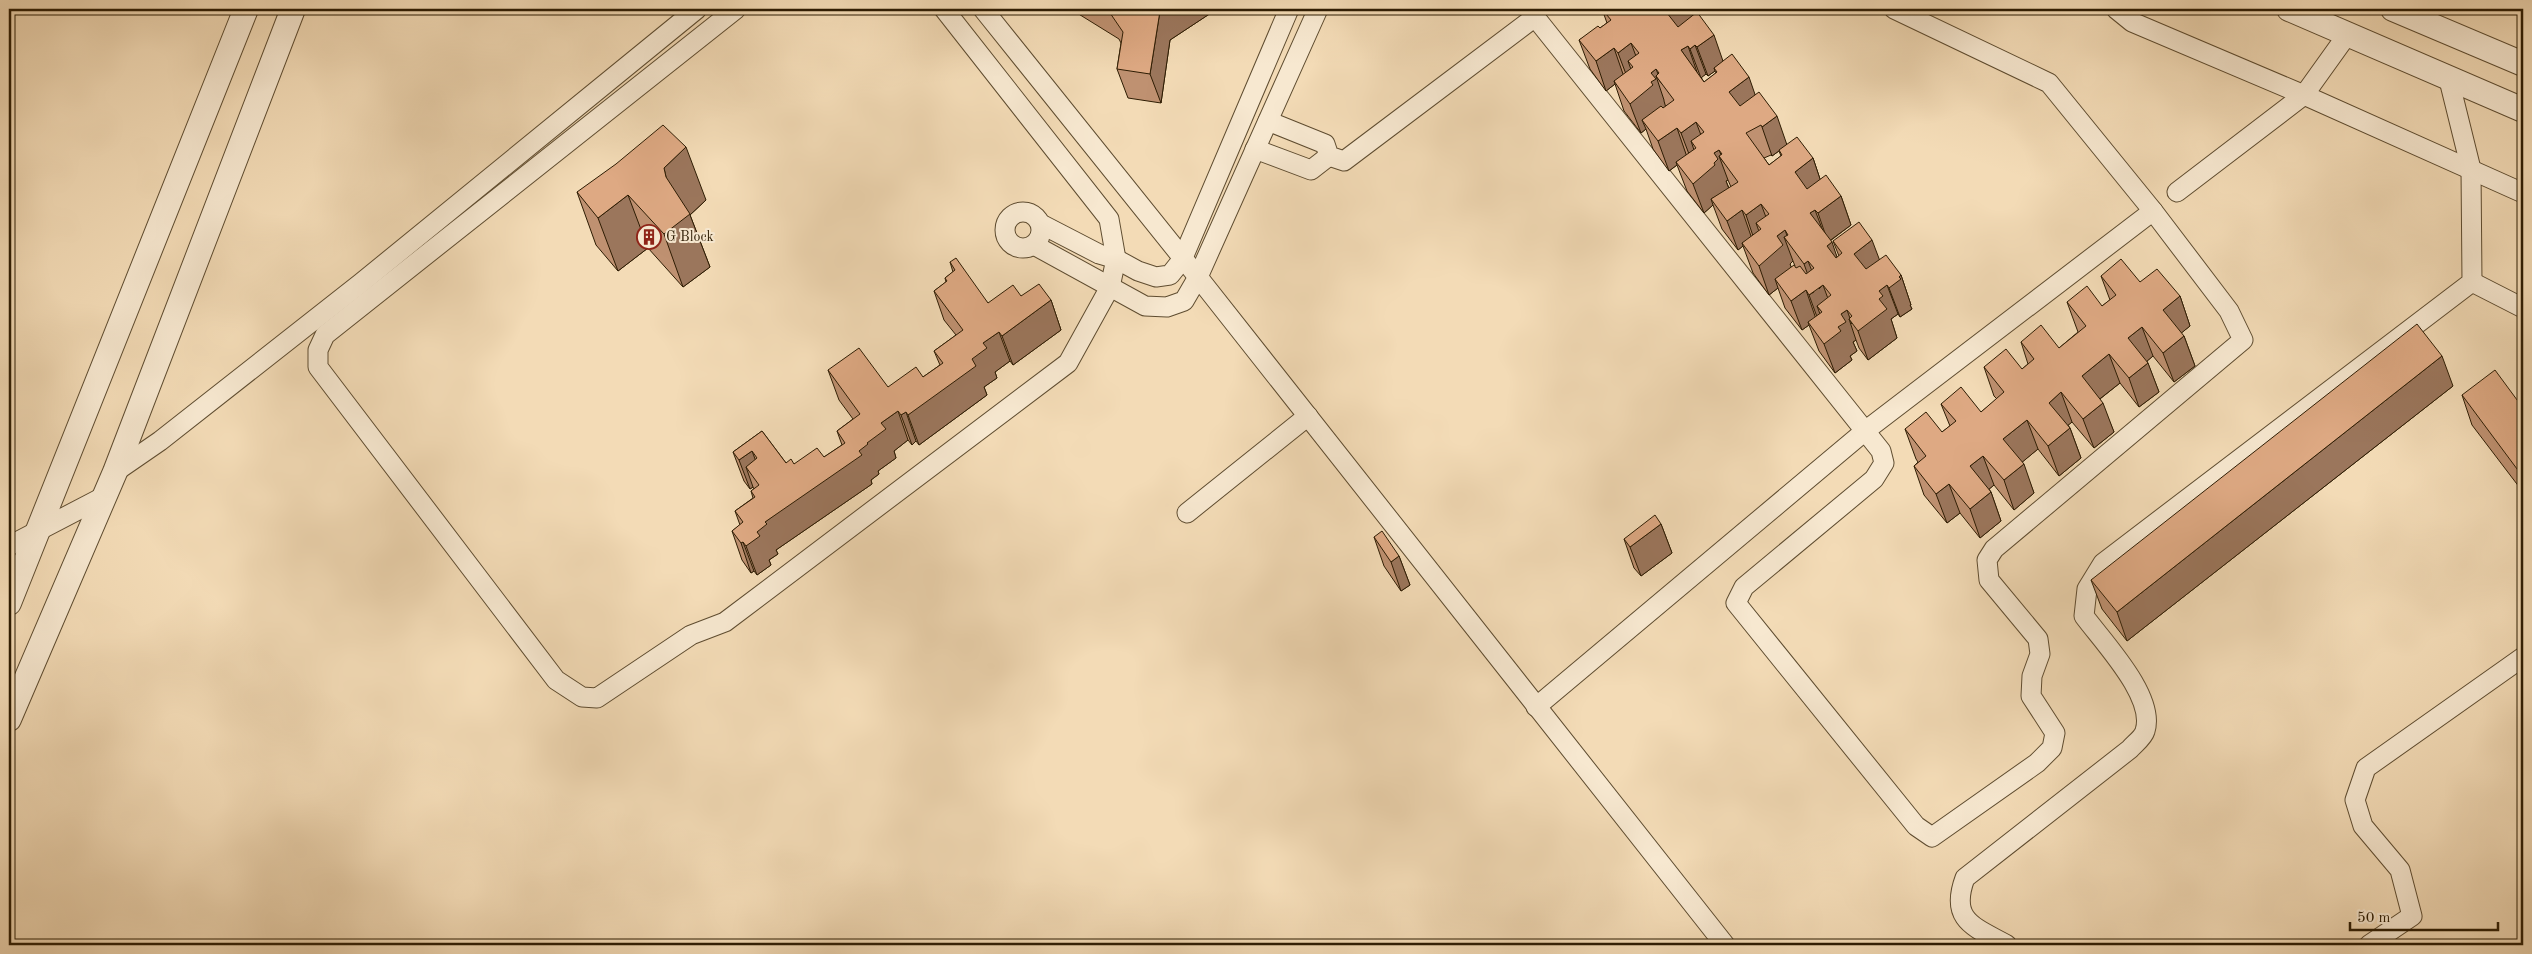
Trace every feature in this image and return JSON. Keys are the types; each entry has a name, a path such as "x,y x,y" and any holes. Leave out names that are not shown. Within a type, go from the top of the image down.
{"street":[{"path":"9,603 246,9"},
{"path":"9,719 114,472 293,9"},
{"path":"114,472 160,441 361,283 697,9"},
{"path":"736,9 325,335 318,350 318,367 556,680 582,697 597,698 691,635 725,622 1068,363 1110,287 1116,259 1109,219 944,9"},
{"path":"983,9 1182,260 1198,277 1725,945"},
{"path":"1041,224 1041,236 1034,245 1023,249 1011,245 1005,234 1007,222 1015,214 1022,212 1033,215 1041,224 1099,254 1116,259 1138,272 1156,277 1170,275 1182,260 1289,9"},
{"path":"1034,245 1145,306 1167,307 1184,301 1198,277 1318,9"},
{"path":"2116,9 2132,22 2304,94 2523,193"},
{"path":"2289,9 2523,110"},
{"path":"2394,9 2523,64"},
{"path":"1329,156 1344,161 1540,13 1880,450 1884,463 1874,479 1744,587 1736,603 1916,826 1932,837 2037,763 2052,748 2055,733 2031,696 2032,676 2040,654 2038,639 1989,580 1987,560 1994,549 2243,340 2229,311 2153,210 2049,83 1905,11"},
{"path":"2177,192 2304,94 2347,35"},
{"path":"2448,76 2470,169 2472,282"},
{"path":"1268,121 1325,144 1329,156"},
{"path":"1255,149 1311,170 1329,156"},
{"path":"1536,707 1865,432 2153,210"},
{"path":"2472,282 2523,308"},
{"path":"2007,945 1968,923 1960,912 1959,893 1965,878 2130,749 2145,733 2147,713 2138,690 2084,616 2087,589 2103,563 2472,282"},
{"path":"1188,513 1308,416"},
{"path":"9,546 103,497"},
{"path":"2369,945 2412,916 2400,870 2363,826 2355,800 2366,768 2523,657"}],"building":[{"path":"1106,9 1163,9 1160,11 1150,74 1117,69 1123,32"},
{"path":"1602,9 1673,9 1667,13 1678,27 1697,12 1714,35 1697,47 1695,45 1690,49 1688,46 1681,50 1704,82 1717,72 1714,68 1732,54 1749,77 1729,92 1740,106 1759,92 1777,116 1762,127 1761,125 1746,133 1769,165 1782,155 1779,150 1797,137 1813,158 1795,172 1807,189 1826,175 1841,196 1818,213 1815,210 1810,213 1832,242 1827,246 1836,258 1842,253 1833,241 1859,222 1872,240 1854,254 1866,269 1886,255 1901,275 1899,277 1901,279 1889,288 1887,285 1879,291 1883,296 1879,299 1887,309 1858,331 1849,319 1852,316 1847,310 1841,314 1846,322 1838,327 1841,331 1824,344 1808,322 1822,312 1817,306 1831,295 1823,285 1809,295 1806,290 1791,301 1775,279 1794,265 1796,268 1800,266 1806,274 1814,268 1808,261 1804,264 1784,237 1788,235 1785,230 1777,236 1783,245 1759,266 1742,243 1761,229 1756,223 1769,214 1761,204 1746,215 1742,210 1727,221 1711,199 1738,182 1719,156 1722,154 1719,150 1714,153 1718,159 1714,163 1715,165 1693,184 1676,162 1696,148 1691,141 1704,132 1696,122 1681,133 1677,128 1658,141 1642,120 1661,106 1663,108 1674,100 1656,76 1659,73 1656,69 1651,73 1656,79 1651,82 1653,85 1630,104 1614,81 1633,67 1628,61 1639,53 1631,43 1618,53 1614,48 1596,61 1579,40 1598,26 1600,28 1611,20"},
{"path":"663,125 686,147 664,168 666,177 690,214 664,234 628,195 598,218 577,192 616,164"},
{"path":"956,258 988,303 1013,285 1021,296 1039,284 1051,300 1002,336 999,332 983,343 987,348 972,359 976,366 908,415 906,412 901,415 898,411 881,423 886,429 859,451 862,455 765,522 767,524 757,532 760,536 746,546 743,542 741,543 732,531 743,522 735,511 755,497 751,491 759,485 746,467 757,458 752,451 739,460 733,452 762,431 786,463 791,459 794,464 817,448 824,457 845,443 837,431 860,414 828,370 859,348 888,387 916,367 923,377 943,363 934,351 963,330 934,291 947,281 945,278 955,270 950,262"},
{"path":"2121,259 2140,282 2157,269 2180,296 2163,310 2184,336 2163,353 2142,327 2128,338 2148,363 2129,378 2109,354 2082,376 2103,403 2083,419 2061,392 2049,403 2070,428 2048,446 2027,420 2003,439 2024,464 2004,480 1983,456 1970,466 1991,492 1970,509 1949,484 1936,494 1914,466 1926,456 1905,429 1926,412 1942,432 1956,421 1941,404 1961,387 1981,412 2004,392 1984,367 2006,349 2022,369 2034,359 2021,342 2041,325 2059,348 2086,326 2067,302 2087,286 2102,306 2116,295 2101,276"},
{"path":"2417,324 2442,356 2117,612 2091,580"},
{"path":"2495,370 2523,408 2523,477 2462,395"},
{"path":"1655,515 1661,524 1630,547 1624,539"},
{"path":"1382,531 1399,556 1391,562 1374,537"}],"place":[{"name":"G Block","path":"649,237"}]}
